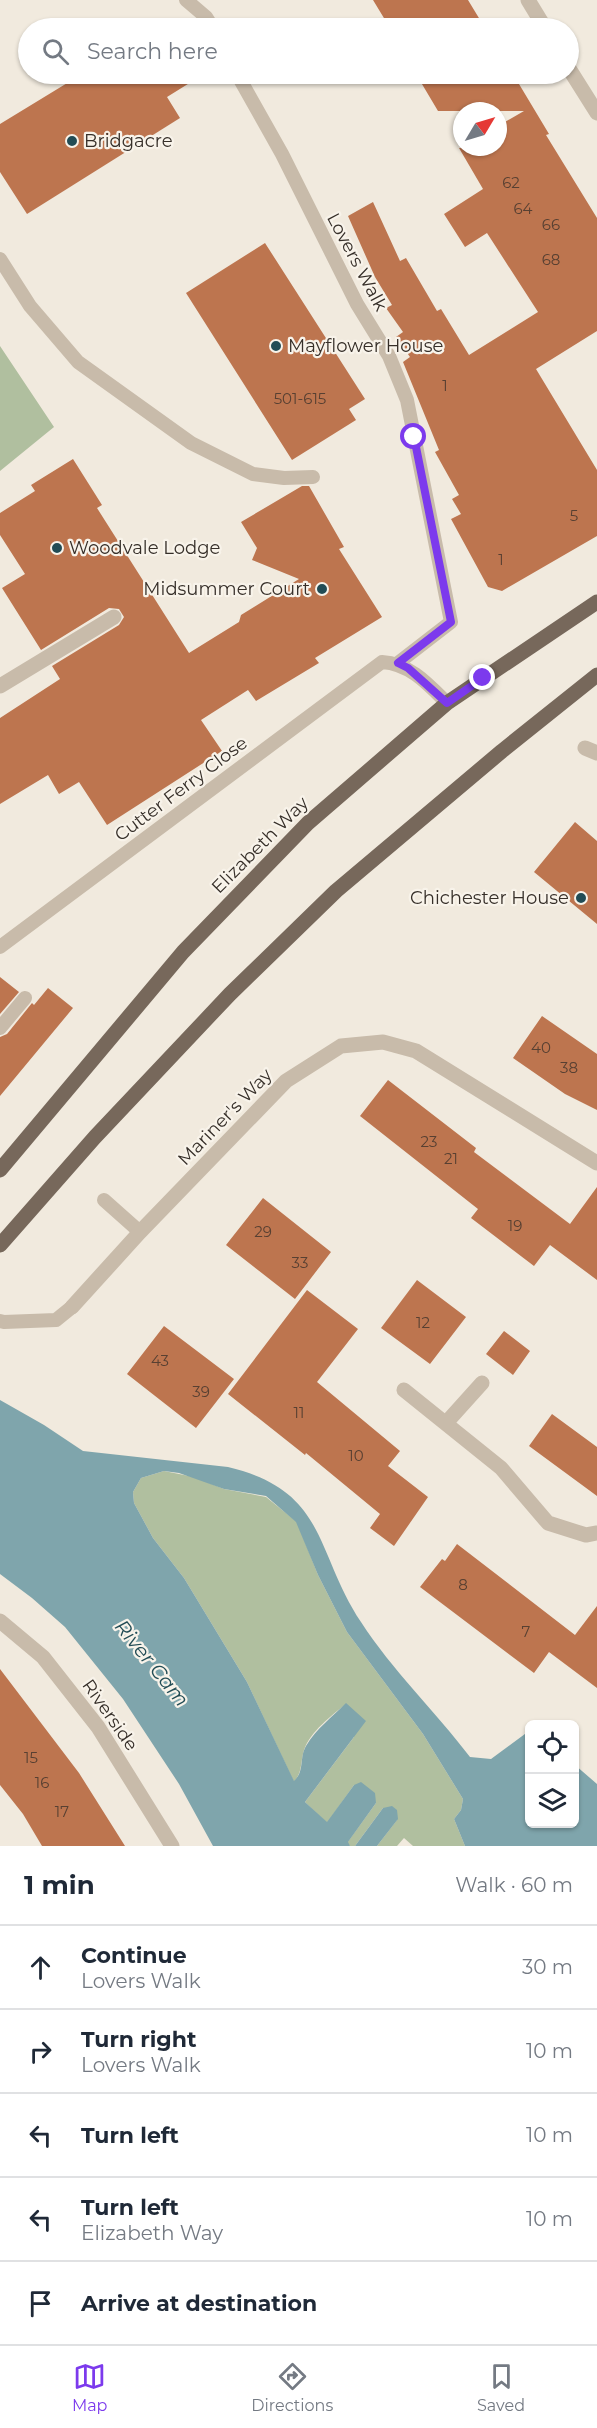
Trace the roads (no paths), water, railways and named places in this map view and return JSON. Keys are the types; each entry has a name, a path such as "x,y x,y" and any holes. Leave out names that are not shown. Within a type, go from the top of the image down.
{"main road":[{"name":"Elizabeth Way","path":"0,1170 183,952 308,823 447,703 597,602"},
{"path":"0,1245 95,1137 249,976 336,891 502,751 597,675"}],"street":[{"path":"528,0 539,18"},
{"path":"579,84 597,113"},
{"path":"0,687 114,617"},
{"name":"Mariner's Way","path":"72,1307 140,1232 286,1081 341,1047 383,1042 416,1050 597,1163"},
{"path":"446,1424 482,1383"},
{"path":"404,1390 501,1468 548,1523 586,1535 597,1533"},
{"name":"Riverside","path":"0,1621 43,1657 98,1727 172,1846"}],"lane":[{"path":"186,0 207,18"},
{"name":"Lovers Walk","path":"243,84 282,154 357,304 389,356 407,400 451,622 398,663"},
{"path":"0,259 30,306 78,362 190,443 254,474 284,478 312,477"},
{"name":"Cutter Ferry Close","path":"1,947 382,662 398,663"},
{"path":"398,663 408,668 447,703"},
{"path":"0,1028 26,998"},
{"path":"104,1200 140,1232"},
{"path":"0,1321 56,1320 72,1307"}],"water":[{"name":"River Cam","path":"0,1400 83,1451 228,1467 260,1478 284,1491 302,1508 325,1548 346,1596 373,1640 470,1757 491,1759 525,1734 525,1828 579,1828 579,1768 597,1784 597,1846 465,1846 454,1819 461,1810 463,1799 423,1734 347,1632 318,1575 296,1522 266,1496 224,1489 179,1473 164,1471 141,1478 133,1492 134,1503 153,1538 184,1578 247,1682 294,1781 300,1773 304,1751 310,1740 346,1703 366,1721 305,1802 327,1822 354,1785 361,1782 375,1793 376,1803 348,1842 350,1846 213,1846 179,1784 123,1699 65,1627 0,1574"},
{"path":"392,1806 397,1810 398,1819 377,1846 355,1846 383,1808"}],"place":[{"name":"Bridgacre","path":"72,141"},
{"name":"Mayflower House","path":"276,346"},
{"name":"Woodvale Lodge","path":"57,548"},
{"name":"Midsummer Court","path":"322,589"},
{"name":"Chichester House","path":"581,898"}]}
